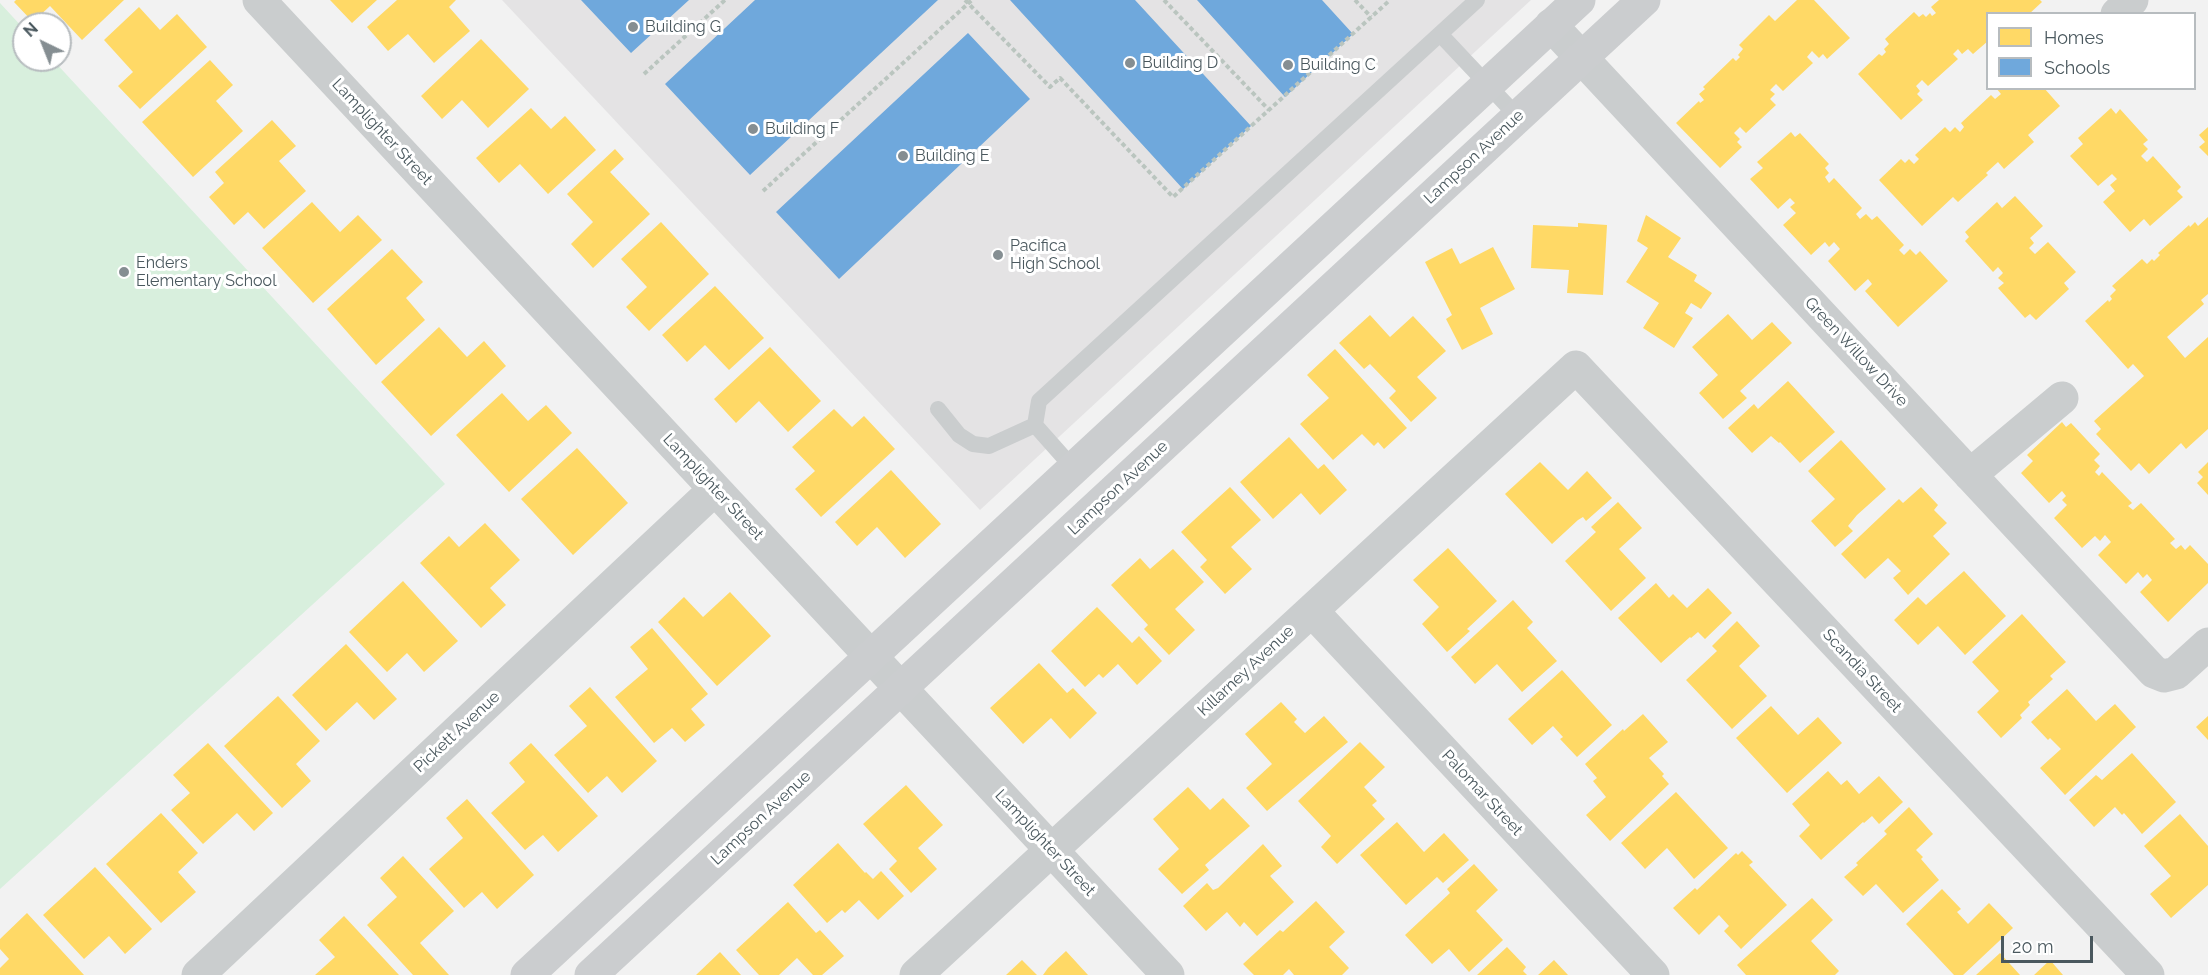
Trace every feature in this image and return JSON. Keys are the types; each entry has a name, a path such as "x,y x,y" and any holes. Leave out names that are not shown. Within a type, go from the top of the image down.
{"main road":[{"path":"527,975 1579,0"},
{"name":"Lampson Avenue","path":"591,975 1644,0"}],"street":[{"name":"Lamplighter Street","path":"259,0 1168,975"},
{"path":"2119,12 2132,0"},
{"name":"Green Willow Drive","path":"1551,25 2154,672 2164,676 2176,673 2208,644"},
{"name":"Killarney Avenue","path":"916,975 1576,367"},
{"name":"Scandia Street","path":"1576,367 2148,975"},
{"path":"1970,475 2062,398"},
{"name":"Pickett Avenue","path":"198,975 715,489"},
{"name":"Palomar Street","path":"1311,611 1653,975"}],"lane":[{"path":"1035,425 1039,401 1477,0"},
{"path":"1440,33 1517,116"},
{"path":"938,409 959,435 973,444 989,446 1035,425"},
{"path":"1035,425 1074,469"}],"path":[{"path":"644,74 725,0"},
{"path":"1164,0 1269,110"},
{"path":"1355,0 1371,17"},
{"path":"763,191 968,1 1050,87 1060,78 1173,197 1390,0"}],"shaded area":[{"name":"Pacifica High School","path":"502,0 1531,0 980,510"}],"green space":[{"name":"Enders Elementary School","path":"0,3 12,16 12,72 64,72 445,484 0,889"}],"building: Homes":[{"path":"16,0 124,0 82,40 72,29 72,12 56,12 50,6 44,12 24,12 14,2"},
{"path":"330,0 377,0 352,23"},
{"path":"397,0 456,0 449,7 470,31 434,63 408,34 388,51 367,27"},
{"path":"1797,0 1814,0 1850,38 1827,59 1823,54 1819,58 1812,51 1807,57 1813,63 1783,91 1776,84 1770,90 1775,94 1770,99 1776,105 1746,133 1740,127 1734,133 1740,139 1737,142 1742,147 1720,168 1676,123 1699,101 1700,103 1704,100 1699,94 1705,89 1703,87 1733,58 1736,61 1740,57 1738,55 1743,49 1739,45 1769,15 1775,21"},
{"path":"1939,0 2040,0 2042,2 2031,12 1986,12 1986,43 1973,54 1968,49 1962,54 1958,49 1953,54 1958,59 1928,86 1922,80 1916,86 1920,91 1917,94 1923,100 1901,120 1858,74 1879,54 1882,56 1886,52 1884,49 1889,44 1885,39 1914,12 1919,17 1923,14 1926,17 1930,13 1932,16 1936,13 1931,7"},
{"path":"139,7 160,30 177,14 207,47 140,109 118,86 133,72 104,40"},
{"path":"481,39 529,89 488,128 462,100 442,119 421,96"},
{"path":"210,60 233,85 216,101 243,131 193,177 142,122"},
{"path":"1998,90 2046,90 2060,106 2028,135 2034,142 2004,169 1998,162 1986,173 1988,175 1958,202 1953,197 1922,226 1879,180 1901,159 1905,163 1909,159 1914,164 1919,159 1915,155 1945,127 1950,132 1955,127 1960,132 1964,127 1961,123 1991,95 1995,99 2001,94"},
{"path":"531,108 551,129 565,116 596,150 548,194 520,164 499,183 476,158"},
{"path":"2111,108 2116,114 2120,109 2148,140 2143,144 2148,149 2141,156 2147,162 2153,156 2181,187 2177,191 2183,197 2150,226 2144,219 2130,232 2103,202 2115,191 2110,185 2117,179 2112,174 2098,186 2070,156 2083,144 2078,138"},
{"path":"272,120 296,146 279,161 306,191 264,229 248,212 234,225 209,197 224,183 215,172"},
{"path":"2208,127 2208,156 2199,147 2205,142 2199,135"},
{"path":"1791,132 1795,137 1800,133 1829,164 1825,168 1829,173 1825,177 1829,183 1834,178 1862,208 1856,214 1860,219 1866,214 1872,220 1877,216 1904,245 1899,250 1904,255 1910,249 1916,255 1920,251 1948,281 1898,327 1865,291 1872,284 1868,279 1855,291 1828,261 1840,249 1834,242 1829,247 1825,242 1811,255 1783,225 1796,213 1790,207 1795,203 1790,198 1778,209 1750,179 1763,168 1757,162"},
{"path":"615,149 624,159 610,172 650,214 593,268 571,244 593,222 567,194"},
{"path":"2015,196 2043,226 2030,238 2034,243 2029,248 2035,254 2048,242 2076,272 2064,283 2069,289 2036,320 2030,314 2025,318 1998,288 2004,283 1998,278 2003,273 1998,267 1993,272 1965,241 1969,237 1965,232 1997,202 2002,208"},
{"path":"312,202 340,232 358,215 382,240 313,303 262,248"},
{"path":"1646,215 1681,238 1668,257 1697,275 1694,281 1712,293 1701,309 1691,303 1685,313 1693,318 1674,348 1643,328 1659,303 1626,282 1648,248 1637,241"},
{"path":"2208,217 2208,294 2201,300 2204,304 2167,337 2185,358 2208,337 2208,429 2186,449 2181,443 2149,474 2139,463 2131,471 2096,434 2101,429 2094,421 2144,376 2133,364 2128,369 2085,321 2112,299 2110,296 2116,290 2112,286 2142,259 2147,264 2152,259 2154,261 2160,255 2158,253 2189,225 2190,227 2195,222 2198,226"},
{"path":"661,222 709,274 649,331 626,307 647,287 621,259"},
{"path":"1578,223 1607,225 1603,295 1567,293 1569,270 1531,268 1533,225 1578,227"},
{"path":"1493,247 1515,289 1480,308 1493,334 1462,350 1446,319 1452,315 1425,262 1452,248 1460,264"},
{"path":"392,249 423,282 406,298 425,320 376,365 327,309"},
{"path":"715,286 764,338 729,370 705,345 687,362 662,335"},
{"path":"1728,314 1752,340 1772,322 1792,343 1740,391 1747,398 1723,419 1699,393 1718,375 1692,347"},
{"path":"1370,315 1390,337 1413,316 1446,351 1417,377 1437,398 1411,422 1389,398 1396,391 1370,364 1364,369 1339,343"},
{"path":"439,327 467,357 484,341 506,366 431,436 381,382"},
{"path":"770,347 821,401 788,432 759,401 736,423 714,399"},
{"path":"1335,349 1407,428 1384,449 1378,442 1374,446 1362,434 1333,460 1300,424 1329,398 1307,375"},
{"path":"1788,381 1835,432 1800,463 1771,436 1752,453 1728,428 1754,404 1758,409"},
{"path":"502,393 528,421 546,405 572,433 509,492 456,435"},
{"path":"834,409 852,427 864,416 895,449 821,517 795,489 815,471 792,447"},
{"path":"2062,422 2066,427 2071,423 2100,454 2094,460 2100,466 2095,472 2099,476 2102,472 2132,503 2128,506 2133,510 2141,503 2175,539 2170,543 2176,549 2181,545 2185,550 2190,545 2208,564 2208,583 2168,622 2140,592 2152,580 2147,574 2143,578 2138,572 2126,584 2098,555 2111,542 2105,535 2100,541 2095,536 2082,548 2054,518 2067,505 2062,500 2066,496 2062,491 2049,503 2021,473 2033,461 2027,455"},
{"path":"1289,437 1318,469 1324,464 1347,490 1320,515 1301,493 1273,519 1240,482"},
{"path":"1841,440 1886,489 1857,515 1848,526 1853,531 1835,547 1811,521 1835,499 1808,471"},
{"path":"577,448 628,503 573,555 521,499"},
{"path":"1540,462 1568,490 1587,471 1612,498 1586,521 1583,517 1578,520 1552,544 1505,494"},
{"path":"2208,462 2208,495 2197,483 2203,477 2198,472"},
{"path":"891,470 941,524 905,558 877,527 857,546 835,522"},
{"path":"1230,487 1261,520 1231,547 1252,569 1225,594 1200,567 1207,560 1181,532"},
{"path":"1921,487 1938,505 1934,510 1947,523 1933,536 1950,554 1908,595 1893,578 1901,571 1888,558 1865,579 1841,554 1899,499 1903,503"},
{"path":"1618,502 1642,528 1619,549 1646,578 1611,611 1565,561 1596,532 1591,527"},
{"path":"485,523 520,560 490,588 506,605 481,628 420,563 449,536 459,547"},
{"path":"1448,548 1497,601 1467,629 1470,631 1447,652 1422,624 1439,607 1413,580"},
{"path":"1173,549 1204,582 1175,609 1195,630 1169,655 1144,629 1148,625 1111,585 1140,558 1150,569"},
{"path":"1964,571 2006,616 1965,655 1938,626 1918,645 1894,620 1918,597 1926,605"},
{"path":"403,581 458,641 424,672 407,653 387,672 349,632"},
{"path":"1656,583 1669,598 1673,594 1687,608 1708,588 1732,613 1705,639 1698,632 1661,663 1618,618"},
{"path":"730,592 771,636 717,686 658,622 684,597 703,617"},
{"path":"1513,600 1533,622 1527,628 1557,661 1522,692 1497,664 1475,684 1451,657"},
{"path":"1097,607 1132,643 1139,636 1162,661 1137,685 1118,664 1103,678 1099,674 1085,687 1051,651"},
{"path":"2022,614 2066,662 2050,676 2053,679 2028,702 2030,705 2020,715 2022,718 2001,738 1977,712 1999,691 1972,662"},
{"path":"1737,621 1760,646 1739,666 1767,696 1732,729 1686,680 1717,651 1712,646"},
{"path":"652,628 708,694 691,709 705,725 685,742 672,728 654,743 615,697 648,669 630,647"},
{"path":"346,644 397,699 374,720 357,702 326,731 292,695"},
{"path":"1039,663 1067,693 1073,688 1097,713 1070,739 1051,718 1023,744 990,708"},
{"path":"1562,670 1612,725 1577,757 1560,739 1563,737 1553,726 1532,745 1508,719"},
{"path":"590,687 657,761 622,793 607,776 588,793 554,755 587,726 569,706"},
{"path":"2067,689 2096,721 2115,704 2136,727 2065,795 2040,768 2061,749 2050,738 2048,740 2031,722"},
{"path":"278,696 320,741 296,764 311,781 282,808 224,746"},
{"path":"1281,702 1297,719 1294,722 1305,733 1324,716 1348,742 1267,811 1246,788 1272,764 1245,734"},
{"path":"1771,706 1798,735 1818,717 1842,743 1787,793 1736,738"},
{"path":"1643,714 1668,742 1649,758 1664,774 1662,776 1669,784 1610,841 1586,815 1606,797 1593,781 1597,778 1585,764"},
{"path":"2208,716 2208,740 2196,727"},
{"path":"1360,742 1385,767 1364,787 1377,801 1372,805 1385,819 1337,864 1321,847 1331,836 1298,801"},
{"path":"208,743 273,813 254,831 237,813 203,844 171,810 190,793 173,775"},
{"path":"531,743 598,816 558,852 543,835 525,850 491,813 525,782 509,763"},
{"path":"2132,753 2176,802 2142,834 2124,813 2122,815 2115,807 2094,827 2069,800 2096,775 2102,780"},
{"path":"1828,771 1841,785 1847,780 1859,794 1879,776 1903,802 1879,824 1872,816 1863,822 1821,860 1799,836 1810,825 1792,804"},
{"path":"906,785 943,825 918,848 937,869 911,893 889,869 897,861 863,824"},
{"path":"1188,787 1210,810 1223,798 1250,826 1205,865 1209,870 1182,894 1158,869 1179,849 1153,819"},
{"path":"1676,792 1728,848 1694,879 1667,848 1645,869 1621,843"},
{"path":"467,799 534,875 497,909 482,892 464,908 429,869 463,838 446,818"},
{"path":"1909,807 1933,834 1916,850 1939,880 1903,913 1876,884 1863,896 1844,877 1887,834 1884,831"},
{"path":"161,813 198,853 178,872 196,892 161,923 106,864"},
{"path":"2180,814 2208,846 2208,885 2171,918 2150,894 2171,876 2144,846"},
{"path":"1397,822 1424,852 1444,833 1469,860 1443,883 1437,877 1406,905 1360,855"},
{"path":"838,843 865,873 873,879 881,871 904,896 878,920 859,900 845,913 842,910 827,923 793,885"},
{"path":"1263,844 1282,866 1270,876 1294,902 1257,936 1244,922 1240,927 1227,912 1206,931 1183,906 1207,883 1213,890 1218,888"},
{"path":"1742,851 1753,862 1749,865 1787,905 1741,949 1724,931 1729,926 1719,915 1699,935 1673,908 1695,888 1697,890 1736,853 1738,855"},
{"path":"403,856 454,911 420,943 449,975 413,975 367,925 397,897 380,878"},
{"path":"1474,864 1498,890 1476,911 1503,940 1469,972 1449,949 1432,964 1405,935 1450,893 1447,889"},
{"path":"95,867 152,929 125,954 109,936 84,959 43,915"},
{"path":"1942,889 1961,909 1957,912 1968,924 1989,903 2013,928 1963,975 1954,975 1906,924"},
{"path":"1812,898 1833,920 1811,941 1839,971 1835,975 1746,975 1737,965"},
{"path":"1316,901 1345,932 1329,947 1349,968 1342,975 1294,975 1289,969 1283,975 1254,975 1243,964 1280,930 1283,932"},
{"path":"788,902 816,933 820,930 844,956 822,975 813,975 797,958 779,975 759,975 736,950"},
{"path":"27,913 84,975 0,975 0,968 9,959 0,949 0,939"},
{"path":"344,916 399,975 315,975 335,957 319,940"},
{"path":"1507,947 1526,967 1523,971 1527,975 1477,975"},
{"path":"1066,951 1088,975 1043,975 1048,968"},
{"path":"720,952 741,975 696,975"},
{"path":"2000,953 2020,975 1976,975"},
{"path":"1022,960 1037,975 1006,975"},
{"path":"1554,960 1568,975 1538,975"},
{"path":"2050,960 2063,975 2034,975"}],"building: Schools":[{"name":"Building G","path":"581,0 689,0 631,53"},
{"name":"Building F","path":"755,0 938,0 750,175 665,84"},
{"name":"Building D","path":"1010,0 1135,0 1251,126 1183,189"},
{"name":"Building C","path":"1197,0 1322,0 1353,34 1285,97"},
{"name":"Building E","path":"968,33 1030,99 839,279 776,212"}],"place":[{"name":"Building G","path":"633,27"},
{"name":"Building D","path":"1130,63"},
{"name":"Building C","path":"1288,65"},
{"name":"Building F","path":"753,129"},
{"name":"Building E","path":"903,156"},
{"name":"Pacifica High School","path":"998,255"},
{"name":"Enders Elementary School","path":"124,272"}]}
